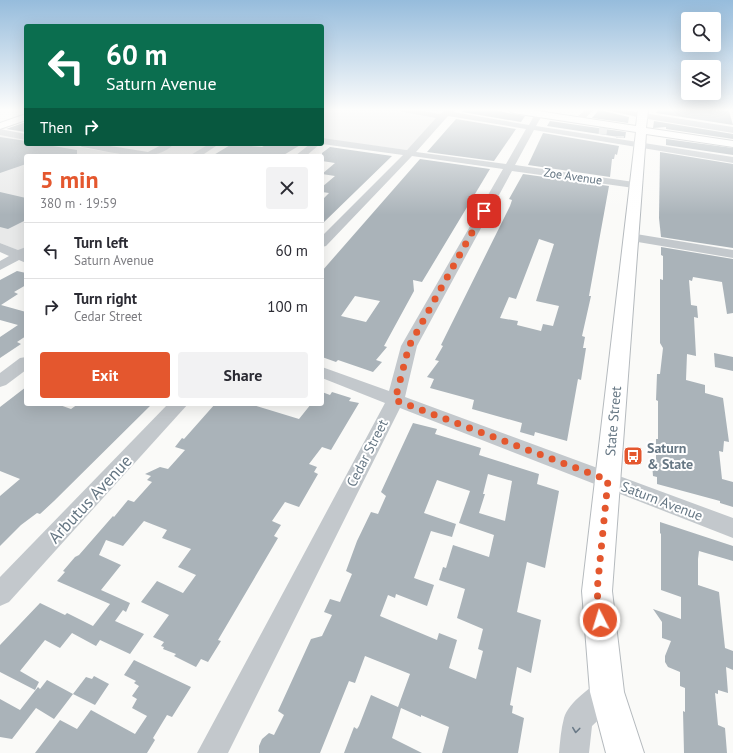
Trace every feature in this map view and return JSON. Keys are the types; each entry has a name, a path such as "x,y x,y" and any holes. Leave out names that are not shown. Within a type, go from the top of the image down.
{"main road":[{"name":"State Street","path":"625,753 607,692 597,591 638,145"}],"street":[{"name":"Zoe Avenue","path":"350,145 634,184"},
{"path":"324,241 418,145"},
{"name":"Cedar Street","path":"212,753 395,400 409,346 521,145"},
{"path":"672,145 733,160"},
{"path":"105,146 151,150 164,146"},
{"path":"132,146 151,150"},
{"path":"198,154 212,146"},
{"path":"303,154 313,146"},
{"path":"630,237 733,254"},
{"path":"0,248 23,256"},
{"path":"0,266 23,256"},
{"path":"0,381 24,363"},
{"name":"Saturn Avenue","path":"324,373 733,528"},
{"name":"Arbutus Avenue","path":"0,594 177,406"},
{"path":"574,753 578,719 607,692"}],"shaded area":[{"path":"0,145 71,146 119,154 24,154 24,248 20,251 0,243"},
{"path":"369,145 412,145 407,150"},
{"path":"169,146 206,146 192,154 155,154"}],"building":[{"path":"0,145 53,146 77,150 77,154 24,154 24,165 0,173"},
{"path":"433,145 505,145 494,161 427,152"},
{"path":"537,145 619,146 617,155 615,154 614,159 612,159 610,177 528,165"},
{"path":"667,145 712,145 733,148 733,155"},
{"path":"229,146 299,146 285,154 215,154"},
{"path":"330,147 392,156 324,222 324,198 329,193 324,192 324,185 335,176 324,174 324,172 335,163 324,161 324,154 322,153"},
{"path":"660,152 733,164 733,248 661,237 659,218"},
{"path":"420,159 490,169 422,282 413,280 414,291 384,346 387,347 376,360 382,362 373,372 338,360 336,362 324,358 324,269","holes":["355,296 380,301 366,322 341,316"]},
{"path":"523,174 609,186 589,296 591,296 582,336 585,337 583,348 586,348 581,380 578,379 567,441 535,432 534,436 520,432 522,423 472,409 474,400 430,388 434,379 427,377 439,361 435,360 443,346 441,345 510,206 512,200 509,199","holes":["539,239 554,244 536,301 559,306 553,326 543,324 541,331 517,325 518,321 500,318 509,297 516,299"]},
{"path":"0,192 24,198 24,221 8,229 0,227"},
{"path":"661,247 733,259 733,313 727,314 722,282 693,277 692,281 689,280 691,305 697,306 698,318 694,317 696,356 687,354 686,380 705,385 705,393 723,398 729,442 724,441 723,452 719,451 722,479 733,482 733,507 720,503 720,501 657,484 657,477 653,476 652,463 656,464 656,439 658,439 658,401 656,400 657,374 660,374 663,348 660,343 660,279 663,280 663,256 661,255"},
{"path":"17,271 24,273 24,286 14,292 18,294 1,305 24,311 24,337 17,342 21,344 0,358 0,337 18,325 0,320 0,280"},
{"path":"714,353 733,357 733,371 715,367"},
{"path":"24,389 24,406 63,406 71,409 75,406 150,406 54,501 40,514 37,513 21,525 0,546 0,496 20,479 0,471 0,407"},
{"path":"332,392 351,398 349,401 359,403 331,450 322,447 309,464 317,467 314,472 318,474 299,507 285,502 272,521 281,525 274,536 278,538 218,640 221,641 208,662 201,659 196,667 174,656 176,654 163,649 164,647 161,646 164,642 153,637 169,615 141,602 157,581 183,593 196,575 178,567 191,549 162,538 167,530 144,521 123,546 106,540 99,555 121,565 101,590 130,603 126,612 123,610 115,621 144,634 130,654 100,640 96,646 72,633 60,648 45,640 20,671 39,682 35,690 0,672 0,645 40,603 65,615 67,613 93,626 110,604 57,581 75,557 79,555 128,500 134,502 152,482 147,480 151,476 145,474 160,467 168,469 185,450 175,447 213,406 257,406 299,419 309,406 324,406 324,393 330,395"},
{"path":"413,423 437,429 435,434 481,448 479,455 539,474 537,484 559,491 545,568 527,562 517,612 541,620 531,673 517,667 510,705 513,706 512,713 524,718 518,753 442,753 449,727 401,708 392,738 422,753 344,753 354,727 357,729 359,726 371,695 398,707 410,674 365,656 355,683 349,681 320,753 259,753 259,746 262,739 269,733 274,735 284,715 278,711 311,639 322,636 332,615 324,612 330,599 340,602 352,574 346,571 357,541 371,512 378,514 386,496 381,492","holes":["488,474 512,481 505,521 479,513 485,494 483,494","437,480 470,491 459,523 494,535 489,557 453,545 446,568 443,567 439,580 465,589 457,618 483,629 478,649 483,651 476,679 449,668 457,640 439,633 437,640 380,616 388,595 395,598 396,594 427,606 434,585 414,578 431,531 452,537 456,524 424,513"]},
{"path":"660,522 733,546 733,561 699,551 698,559 698,585 719,592 725,648 733,651 733,670 726,667 728,693 718,690 718,694 715,693 718,725 725,728 727,753 684,753 683,711 685,712 685,688 680,686 680,672 668,667 665,662 665,656 671,641 662,638 662,622 653,609 681,619 681,597 661,590"},
{"path":"134,660 191,687 172,717 167,715 153,738 155,740 147,753 35,753 60,720 77,729 91,710 135,734 147,716 132,708 137,699 132,696 139,686 134,683 136,681 124,675"},
{"path":"94,676 109,684 95,705 73,694 86,677 92,679"},
{"path":"47,680 73,694 54,719 36,708 12,739 0,737 0,699 20,710 38,687 40,689"}],"place":[{"name":"Saturn & State","path":"633,456"}],"route":[{"path":"484,211 409,346 395,400 608,480 602,524 597,591 600,620"}]}
